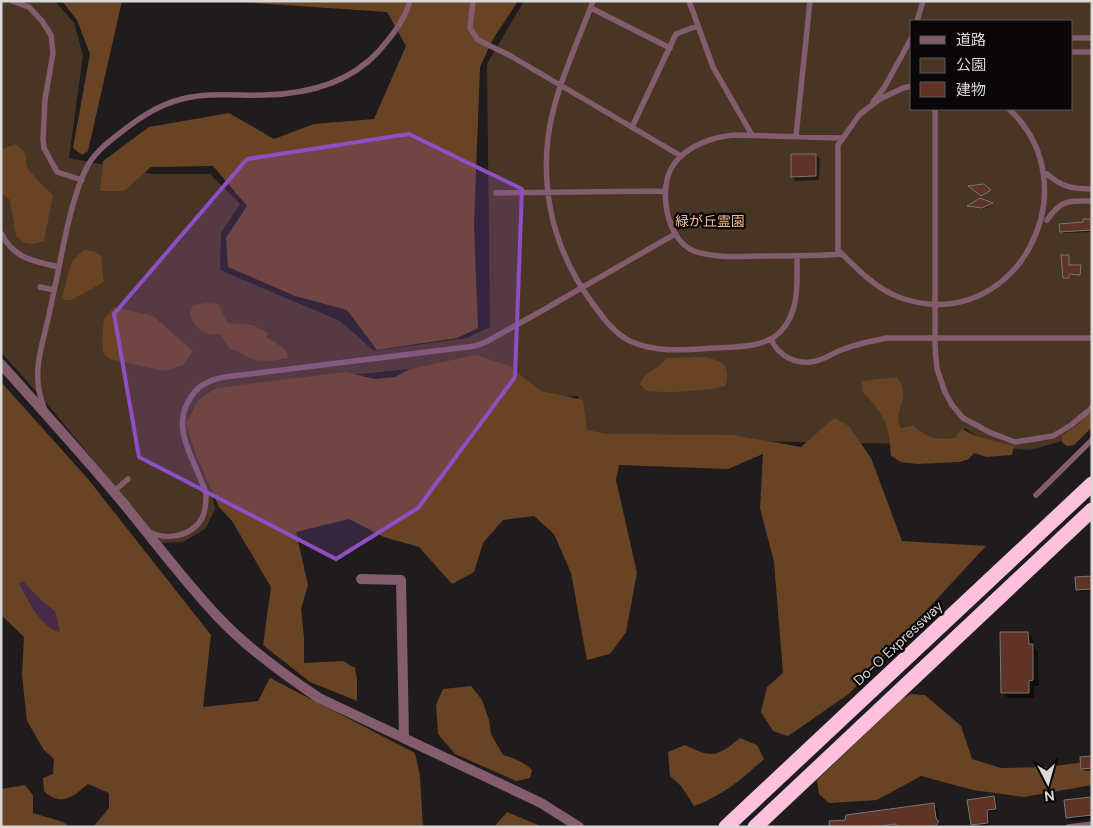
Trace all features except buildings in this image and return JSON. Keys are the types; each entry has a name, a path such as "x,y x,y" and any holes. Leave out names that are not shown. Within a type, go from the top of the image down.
{"highway":[{"name":"Do-O Expressway","path":"726,827 1092,484"},
{"path":"755,827 1092,510"}],"street":[{"path":"1,364 113,492 175,569 219,618 242,640 291,680 319,698 541,803 579,827"},
{"path":"361,579 401,580 404,737"}],"lane":[{"path":"12,1 29,7 42,21 51,35 53,53 43,123 44,148 57,172 82,180"},
{"path":"48,418 39,396 37,370 71,214 87,168 102,148 138,119 161,106 183,99 205,96 286,94 343,79 367,63 392,36 406,14 410,1"},
{"path":"473,1 470,28 478,40 509,55 681,156"},
{"path":"593,1 551,119 547,148 548,192 556,234 573,274 612,328 630,341 645,346 668,349 726,348 771,339 781,331 791,315 796,299 797,256"},
{"path":"689,1 713,67 752,135"},
{"path":"796,136 810,1"},
{"path":"917,20 923,1"},
{"path":"591,8 670,48"},
{"path":"632,127 676,34 697,26"},
{"path":"1073,38 1092,38"},
{"path":"870,107 884,88 910,41"},
{"path":"1073,52 1092,52"},
{"path":"910,86 880,99 860,114 838,145 838,250 876,285 901,298 934,304 957,303 984,294 1009,279 1028,258 1042,233 1045,223 1048,209 1049,184 1044,160 1034,137 1019,117 1010,110"},
{"path":"935,110 935,338 937,369 945,392 952,405 963,418 991,433 1015,442 1053,436 1071,425 1092,408"},
{"path":"842,138 752,135 716,138 697,145 681,156 668,173 665,191 667,212 675,234 685,246 695,251 726,256 842,254"},
{"path":"1047,174 1067,187 1092,189"},
{"path":"496,193 665,191"},
{"path":"1045,223 1055,208 1063,203 1092,201"},
{"path":"1,233 14,252 26,259 59,267"},
{"path":"141,526 155,535 166,537 178,536 197,525 202,518 206,504 206,494 183,436 181,421 184,408 191,395 210,380 475,346 486,342 675,234"},
{"path":"40,287 54,290"},
{"path":"771,339 776,349 785,357 803,362 814,362 864,342 878,340 1092,338"},
{"path":"1036,495 1092,440"},
{"path":"113,492 128,479"},
{"path":"1068,827 1092,824"}],"highlighted area":[{"path":"409,134 522,189 515,377 418,508 336,559 139,457 114,314 247,159"}],"green space":[{"name":"緑が丘霊園","path":"1,1 55,1 74,23 83,55 69,158 152,174 210,174 240,204 221,233 220,270 340,321 374,351 467,338 490,327 487,64 524,1 1092,1 1092,418 1069,439 1030,450 992,447 965,428 963,445 579,438 578,396 540,398 492,361 216,388 198,400 189,416 211,487 215,509 205,529 183,542 161,543 55,413 1,352"}],"shaded area":[{"path":"62,1 122,1 88,151 82,155 73,148 90,54 77,20"},
{"path":"226,1 518,1 493,39 480,67 474,225 478,328 457,338 377,350 347,310 295,296 228,267 226,238 247,206 213,166 151,167 124,191 100,191 103,161 149,127 229,113 274,139 314,124 374,119 406,46 387,12"},
{"path":"15,144 23,151 30,171 53,195 44,241 33,244 25,243 16,236 10,200 1,192 1,150"},
{"path":"84,250 93,251 101,256 104,282 71,300 65,300 62,296 72,261"},
{"path":"218,304 228,323 253,325 268,333 266,338 274,341 287,352 288,358 265,361 252,359 230,349 220,334 205,333 195,324 190,314 193,305"},
{"path":"114,307 153,316 193,351 183,365 164,371 110,359 103,353 102,339 104,320"},
{"path":"476,355 509,366 541,391 583,400 587,430 607,434 733,435 801,447 834,418 849,426 871,458 902,541 986,546 850,693 788,736 773,731 761,712 767,687 783,673 774,562 760,508 763,454 728,469 619,465 616,480 637,573 626,632 610,654 587,660 571,573 554,534 534,516 503,520 483,543 474,572 452,584 419,547 384,537 349,519 296,532 308,585 301,609 304,663 343,661 355,668 357,701 310,682 263,645 271,587 232,521 219,507 196,455 186,423 198,400 216,388 345,372 375,379 395,377 410,369"},
{"path":"706,357 718,361 725,366 727,373 726,386 696,391 666,392 646,391 640,384 649,372 660,365 666,358"},
{"path":"897,377 902,384 903,391 899,415 901,428 913,426 923,433 943,439 955,438 961,429 976,436 1014,446 1012,455 987,457 974,453 969,459 960,462 917,464 901,462 891,456 887,428 881,414 862,391 862,381"},
{"path":"1,382 88,479 211,635 203,707 258,701 270,678 415,753 420,776 423,827 90,827 94,826 109,808 109,793 88,784 72,796 61,799 50,796 44,791 43,778 53,774 54,759 44,750 27,721 22,675 24,637 1,615"},
{"path":"1092,401 1092,427 1074,445 1067,446 1062,442 1062,436 1080,423"},
{"path":"23,581 41,600 55,611 60,632 47,625 41,619 19,584"},
{"path":"471,686 482,700 489,720 491,734 503,755 511,757 529,767 532,770 530,778 516,781 455,754 438,734 436,705 443,689"},
{"path":"911,694 925,695 961,726 972,759 1001,768 1047,767 1092,761 1092,785 1024,797 973,790 921,776 877,800 829,803 819,794 817,780 902,699"},
{"path":"740,738 757,745 764,759 731,786 714,797 694,806 681,786 670,776 668,752 685,745 708,754 714,754 725,749"},
{"path":"25,785 33,795 33,813 63,822 70,827 1,827 1,789"},
{"path":"507,812 543,827 494,827"}]}
